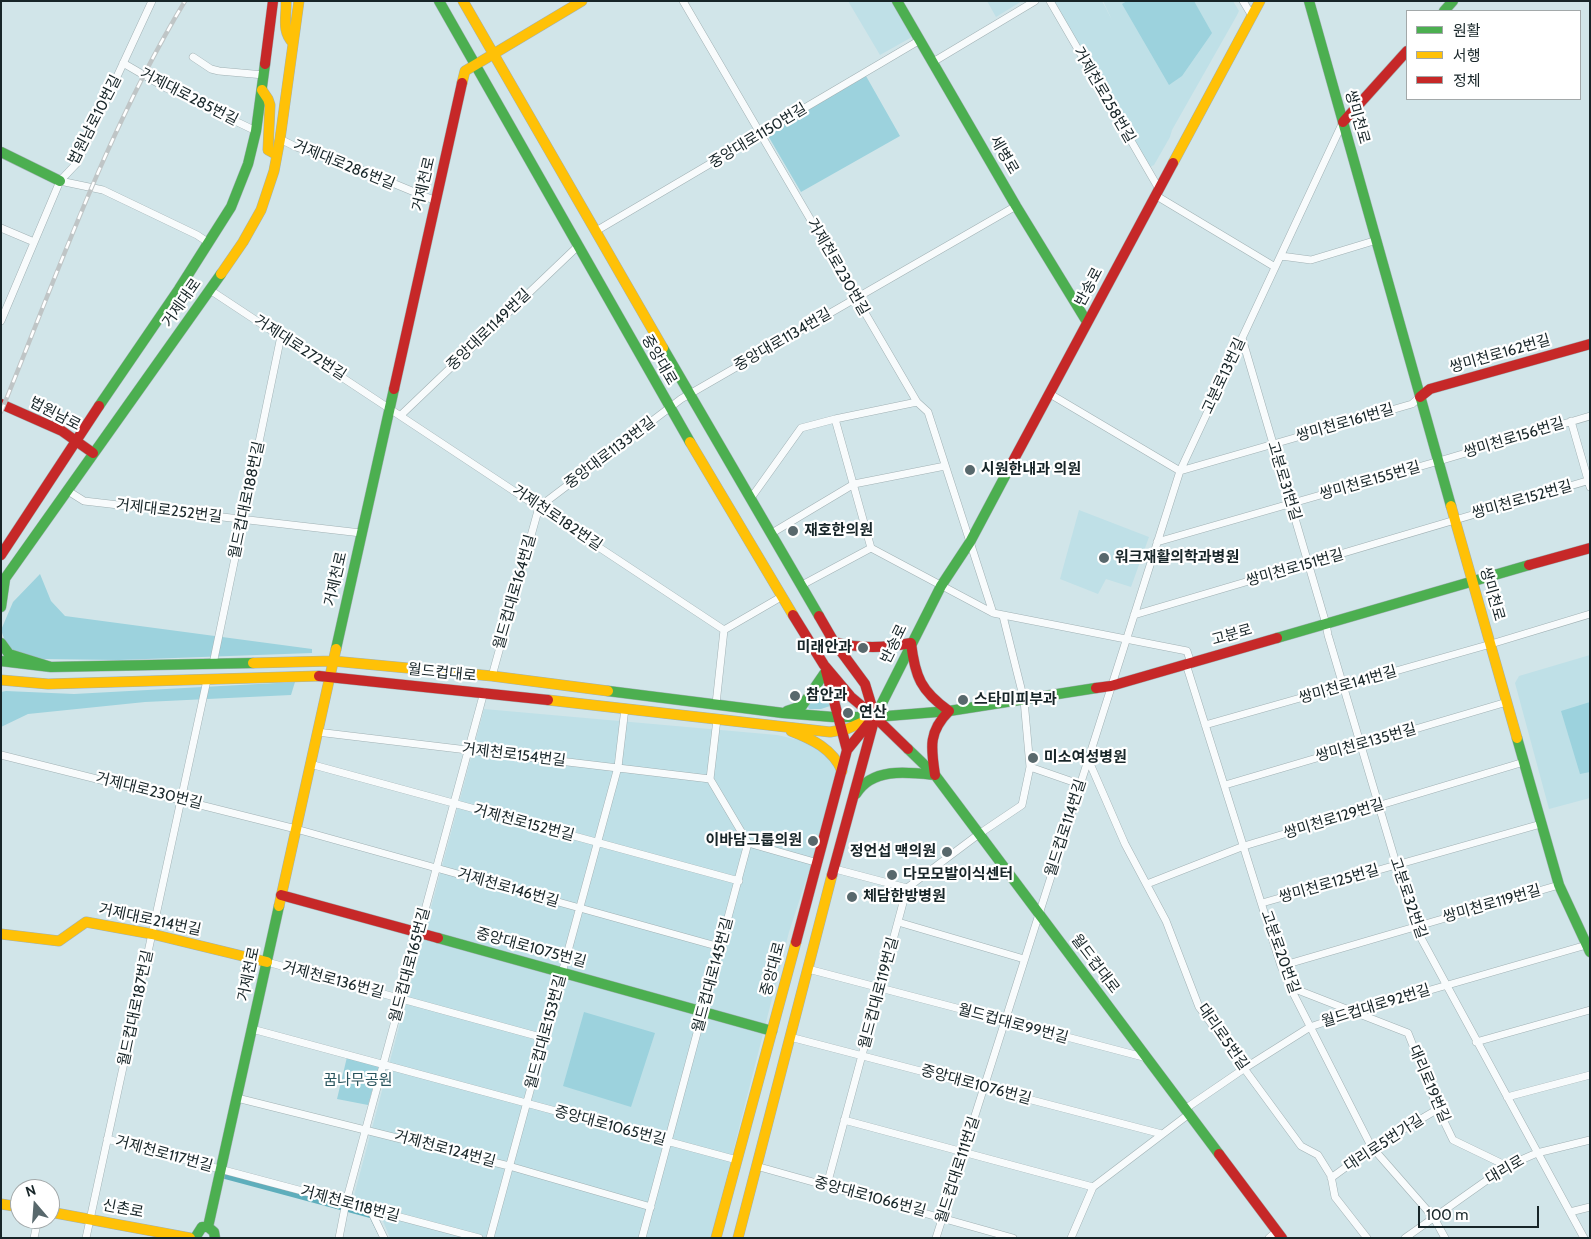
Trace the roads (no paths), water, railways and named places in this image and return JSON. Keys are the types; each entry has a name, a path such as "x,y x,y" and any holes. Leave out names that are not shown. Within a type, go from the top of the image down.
{"main road":[{"name":"거제대로","path":"1,555 209,243 239,190 256,131 273,1"},
{"path":"286,1 284,30 286,37 293,43"},
{"name":"거제대로","path":"3,582 210,290 243,242 261,210 267,195 277,155 299,1"},
{"name":"중앙대로","path":"439,1 669,407 781,596 825,668 850,698 875,717"},
{"name":"중앙대로","path":"463,1 596,232 685,396 751,498 834,642 864,684 875,717"},
{"name":"거제천로","path":"208,1227 465,71 582,1"},
{"name":"세병로","path":"897,1 1016,206 1087,322"},
{"name":"반송로","path":"875,717 941,586 970,542 1260,1"},
{"name":"쌍미천로","path":"1309,1 1541,824 1559,884 1588,947"},
{"path":"1343,122 1406,52"},
{"path":"262,90 269,100 271,110 267,140 268,150 277,155"},
{"path":"1,152 60,181"},
{"name":"쌍미천로162번길","path":"1420,397 1430,389 1590,344"},
{"name":"법원남로","path":"1,404 62,431 93,453"},
{"name":"고분로","path":"875,717 949,711 1111,686 1590,548"},
{"path":"1,607 3,582"},
{"path":"834,642 850,647 867,649 911,643 914,672 924,690 949,711 939,720 934,730 931,747 935,775 898,772 879,776 863,784 851,801"},
{"path":"1,643 9,654 51,667"},
{"name":"월드컵대로","path":"1,661 51,667 333,661 492,676 784,713 838,717 875,717 935,775 1187,1111 1276,1236"},
{"path":"784,713 802,706 813,692 825,668"},
{"path":"825,668 847,750"},
{"name":"월드컵대로","path":"1,680 48,684 329,676 830,732 842,730 875,717"},
{"path":"1,686 22,682"},
{"path":"738,1238 851,801 866,754 875,717"},
{"name":"중앙대로","path":"716,1238 847,750 875,717"},
{"path":"774,725 815,742 836,758 842,772"},
{"name":"중앙대로1075번길","path":"281,895 772,1031"},
{"name":"거제대로214번길","path":"1,934 58,940 86,922 152,934 267,962"},
{"name":"신촌로","path":"60,1214 190,1238"},
{"path":"195,1238 202,1227 208,1227 214,1232 215,1238"}],"street":[{"name":"법원남로10번길","path":"1,320 4,305 60,181 77,163 152,1"},
{"name":"거제천로230번길","path":"683,1 917,402 928,412 993,614"},
{"path":"933,62 1035,1"},
{"name":"거제천로258번길","path":"1050,1 1157,192"},
{"path":"1243,1 1252,16"},
{"name":"중앙대로1150번길","path":"596,232 920,40"},
{"path":"193,57 211,69 264,75"},
{"name":"거제대로285번길","path":"123,63 166,88 256,131"},
{"name":"고분로13번길","path":"1111,686 1180,471 1343,122"},
{"name":"거제대로286번길","path":"280,138 296,147 349,165 436,201"},
{"path":"60,181 103,190 197,235 209,243"},
{"path":"1157,192 1275,267"},
{"name":"중앙대로1134번길","path":"685,396 1016,206"},
{"path":"1,228 34,242"},
{"path":"1281,256 1311,260 1377,240"},
{"name":"중앙대로1149번길","path":"401,415 578,246"},
{"name":"거제대로272번길","path":"210,290 390,407"},
{"name":"월드컵대로188번길","path":"213,664 281,336"},
{"name":"고분로31번길","path":"1242,338 1326,624"},
{"path":"1050,394 1180,471"},
{"name":"중앙대로1133번길","path":"539,507 685,396"},
{"name":"쌍미천로161번길","path":"1180,471 1412,404 1420,397"},
{"path":"751,498 801,428 917,402"},
{"name":"거제천로182번길","path":"390,407 724,630"},
{"name":"쌍미천로156번길","path":"1439,461 1590,416"},
{"path":"835,419 871,548 993,614 1187,651 1188,664"},
{"path":"1571,421 1589,483"},
{"name":"쌍미천로155번길","path":"1158,542 1439,461"},
{"path":"772,533 854,484 945,466"},
{"name":"쌍미천로152번길","path":"1455,520 1589,483"},
{"name":"거제대로252번길","path":"68,490 84,501 361,533"},
{"name":"월드컵대로164번길","path":"492,676 539,507"},
{"name":"쌍미천로151번길","path":"1134,615 1455,520"},
{"path":"802,585 871,548"},
{"path":"716,704 724,630 781,596"},
{"name":"쌍미천로141번길","path":"1205,725 1590,614"},
{"path":"835,868 907,888 979,834 1022,805 1030,767 1024,700 1003,616"},
{"name":"고분로32번길","path":"1326,624 1414,927 1584,1238"},
{"name":"고분로20번길","path":"1188,664 1205,725 1281,966 1290,988 1372,1148 1434,1218 1445,1238"},
{"name":"월드컵대로187번길","path":"86,1238 208,680"},
{"name":"월드컵로114번길","path":"1038,913 1111,686"},
{"name":"월드컵대로165번길","path":"339,1238 346,1202 484,692"},
{"name":"쌍미천로135번길","path":"1225,785 1507,702"},
{"name":"월드컵대로153번길","path":"490,1238 618,767 625,708"},
{"path":"717,719 710,779 748,843 818,863"},
{"name":"거제천로154번길","path":"317,732 710,779"},
{"name":"거제대로230번길","path":"1,755 296,829"},
{"name":"대리로5번길","path":"1088,759 1125,844 1166,921 1199,1007 1301,1146 1318,1155 1331,1178 1335,1197 1366,1238"},
{"name":"쌍미천로129번길","path":"1147,884 1244,846 1524,762"},
{"name":"거제천로152번길","path":"310,764 739,881"},
{"path":"1030,767 1080,784"},
{"name":"쌍미천로125번길","path":"1262,903 1541,824"},
{"name":"거제천로146번길","path":"296,829 720,947"},
{"name":"월드컵대로145번길","path":"642,1238 748,843"},
{"name":"쌍미천로119번길","path":"1281,966 1559,884"},
{"name":"월드컵대로119번길","path":"827,1185 907,888"},
{"name":"월드컵대로111번길","path":"936,1238 1038,913"},
{"path":"898,922 1024,959"},
{"name":"월드컵대로92번길","path":"1093,1187 1162,1134 1187,1111 1245,1068 1310,1027 1446,985 1588,947"},
{"name":"거제천로136번길","path":"267,962 544,1038"},
{"name":"월드컵대로99번길","path":"808,970 1147,1058"},
{"name":"대리로19번길","path":"1290,988 1408,1033 1438,1109 1453,1140 1507,1166"},
{"path":"1476,1042 1590,1010"},
{"name":"중앙대로1065번길","path":"252,1029 737,1160"},
{"name":"중앙대로1076번길","path":"790,1037 1162,1134"},
{"path":"1507,1097 1590,1075"},
{"name":"거제천로124번길","path":"237,1098 509,1166 651,1207"},
{"name":"대리로5번가길","path":"1331,1178 1372,1148 1438,1109"},
{"path":"844,1120 1093,1187 1071,1238"},
{"name":"거제천로117번길","path":"107,1139 222,1169"},
{"name":"대리로","path":"1405,1238 1507,1166 1537,1153 1590,1140"},
{"name":"중앙대로1066번길","path":"756,1166 1013,1238"},
{"name":"거제천로118번길","path":"222,1169 479,1238"},
{"path":"1570,1212 1590,1207"},
{"path":"370,1209 384,1238"}],"railway":[{"path":"1,412 85,203 108,151 131,100 185,1"}],"place":[{"name":"시원한내과 의원","path":"970,470"},
{"name":"재호한의원","path":"793,531"},
{"name":"워크재활의학과병원","path":"1104,558"},
{"name":"미래안과","path":"863,648"},
{"name":"참안과","path":"795,696"},
{"name":"스타미피부과","path":"963,700"},
{"name":"연산","path":"848,713"},
{"name":"미소여성병원","path":"1033,758"},
{"name":"이바담그룹의원","path":"813,841"},
{"name":"정언섭 맥의원","path":"947,852"},
{"name":"다모모발이식센터","path":"892,875"},
{"name":"체담한방병원","path":"852,897"}],"park label":[{"name":"꿈나무공원","path":"358,1081"}]}
